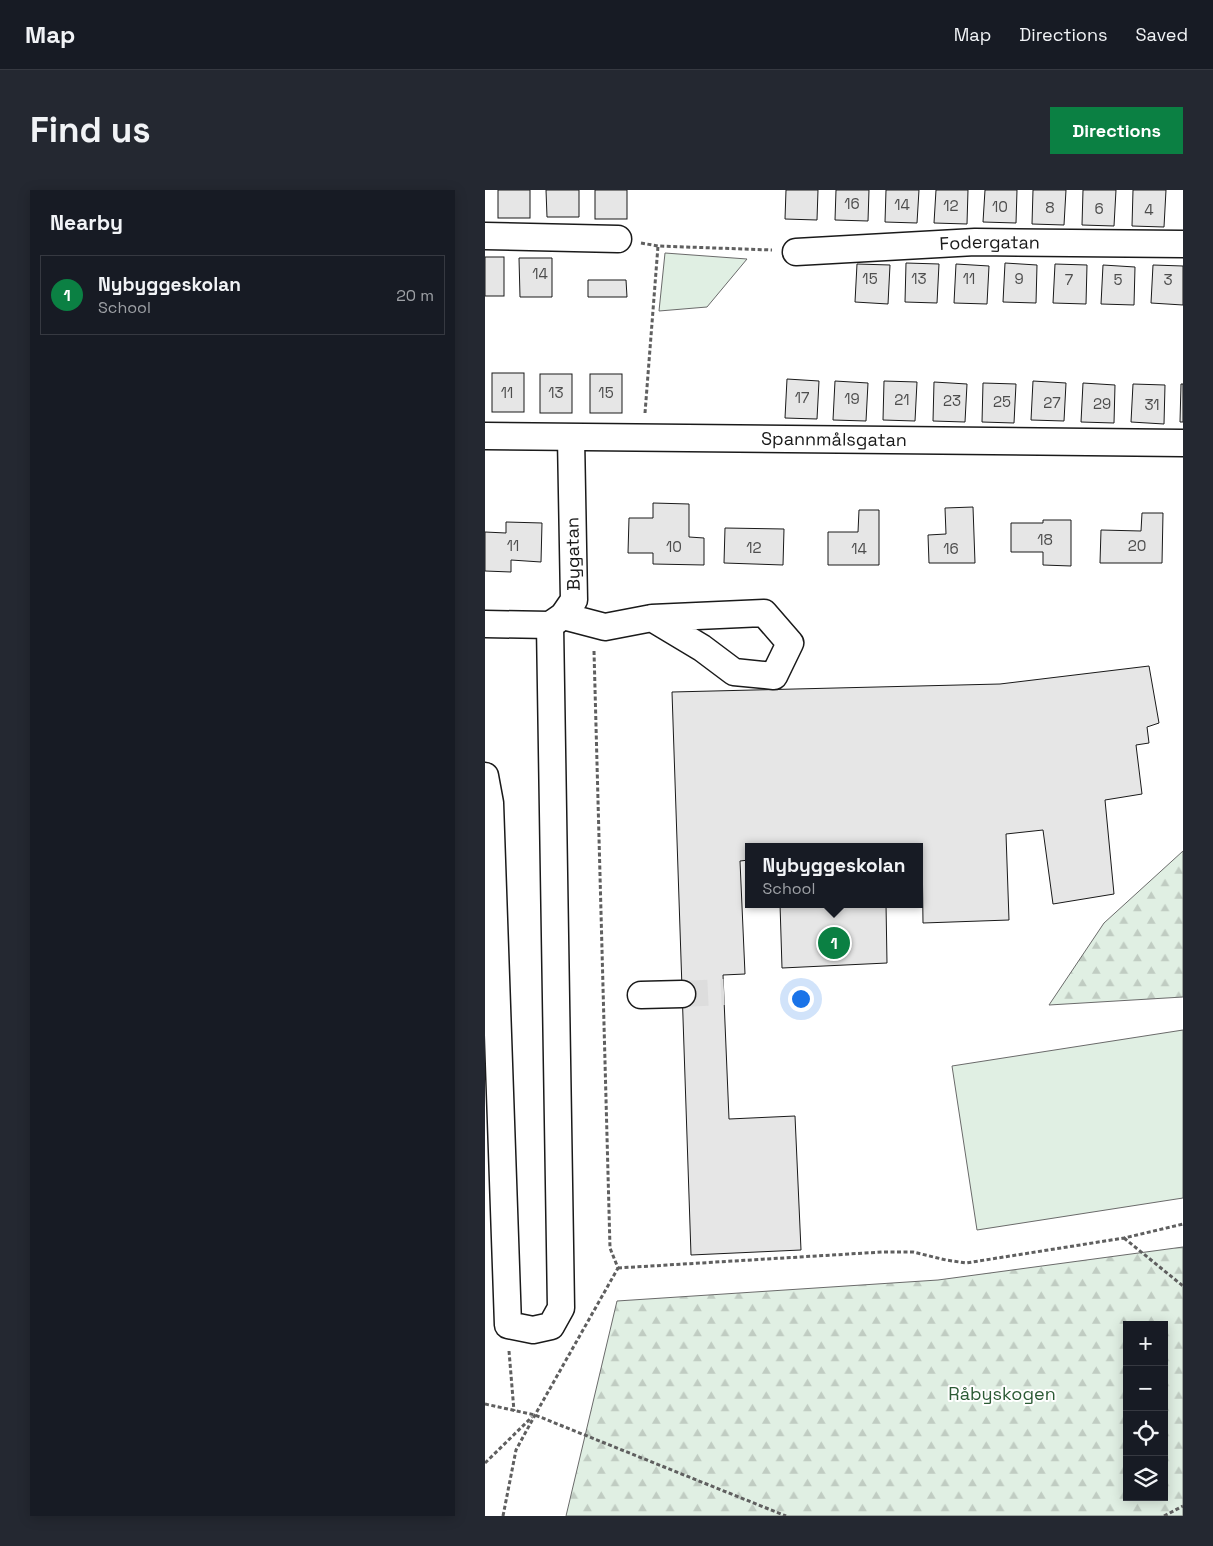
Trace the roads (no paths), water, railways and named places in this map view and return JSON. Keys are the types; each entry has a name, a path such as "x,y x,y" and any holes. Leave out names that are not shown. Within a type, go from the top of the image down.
{"street":[{"path":"485,236 618,239"},
{"name":"Fodergatan","path":"796,252 975,242 1183,244"},
{"name":"Spannmålsgatan","path":"485,436 1183,443"},
{"name":"Bygatan","path":"556,620 574,600 571,438"},
{"path":"485,624 556,620 605,627 652,618"},
{"path":"486,785 491,813 507,1325 533,1330 551,1326 561,1308 556,620"},
{"path":"641,996 683,994"}],"tunnel":[{"path":"682,994 724,992"}],"place":[{"name":"Nybyggeskolan","path":"834,943"}],"park label":[{"name":"Råbyskogen","path":"1002,1394"}]}
